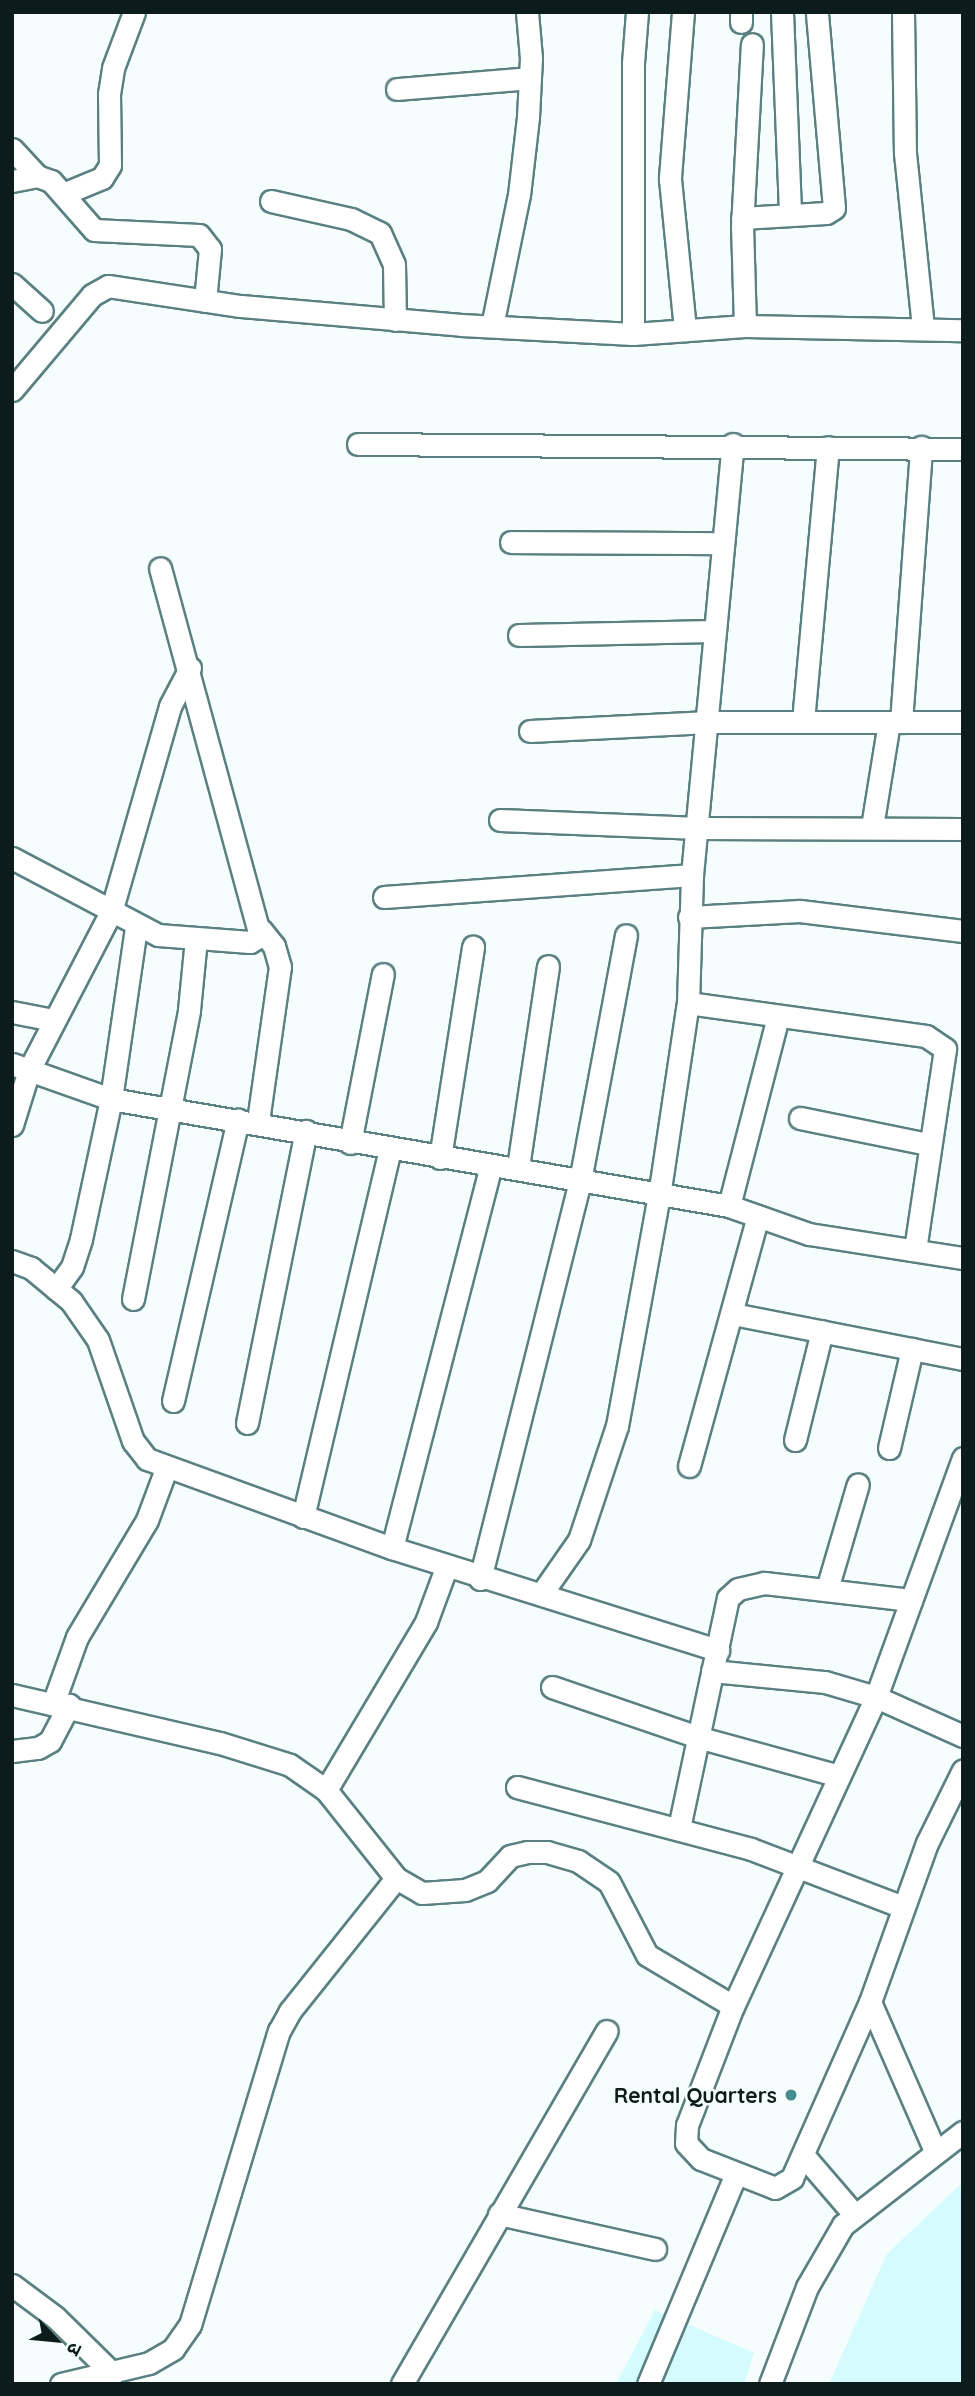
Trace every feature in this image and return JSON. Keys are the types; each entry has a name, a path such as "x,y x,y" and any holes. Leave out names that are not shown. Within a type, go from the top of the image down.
{"street":[{"path":"63,194 102,178 110,165 109,94 118,49 134,12"},
{"path":"492,326 519,195 530,78 527,12"},
{"path":"633,334 633,63 637,12"},
{"path":"683,12 670,179 685,330"},
{"path":"782,12 790,215"},
{"path":"742,218 826,213 836,199 817,12"},
{"path":"903,12 905,153 923,326"},
{"path":"745,326 742,218 751,44"},
{"path":"397,89 530,78"},
{"path":"12,149 37,176 51,181 94,230 199,235 210,248 205,301"},
{"path":"12,181 37,176"},
{"path":"271,201 351,219 380,233 394,264 395,320"},
{"path":"12,284 42,311"},
{"path":"12,390 92,295 108,286 205,301 395,320 633,334 745,326 923,326 963,330"},
{"path":"358,444 733,444 963,449"},
{"path":"542,1593 579,1541 617,1426 659,1196 688,1003 692,875 709,722 721,543 733,444"},
{"path":"803,721 828,447"},
{"path":"872,827 895,722 921,447"},
{"path":"511,542 721,543"},
{"path":"160,568 261,930 274,946 280,967 248,1120 173,1401"},
{"path":"519,635 715,631"},
{"path":"12,1125 21,1067 52,1020 111,912 170,706 190,668"},
{"path":"530,731 709,722 963,723"},
{"path":"500,820 699,828 963,829"},
{"path":"12,858 136,927 158,935 256,941 261,930"},
{"path":"384,897 692,875"},
{"path":"689,917 813,912 963,931"},
{"path":"57,1289 76,1254 111,1099 136,927"},
{"path":"480,1579 580,1181 626,935"},
{"path":"133,1299 189,1010 196,939"},
{"path":"440,1158 473,947"},
{"path":"518,1167 548,966"},
{"path":"350,1143 383,974"},
{"path":"688,1003 937,1040 946,1049 946,1062 928,1144 915,1250"},
{"path":"12,1012 52,1020"},
{"path":"729,1206 778,1016"},
{"path":"21,1067 111,1099 248,1120 350,1143 491,1166 518,1167 659,1196 729,1206 809,1234 963,1258"},
{"path":"800,1118 928,1144"},
{"path":"247,1423 306,1131"},
{"path":"303,1517 390,1150"},
{"path":"392,1548 491,1166"},
{"path":"689,1466 758,1216"},
{"path":"12,1261 31,1268 71,1301 98,1340 138,1452 166,1469 446,1568 542,1593 715,1661 825,1682 876,1697 963,1736"},
{"path":"733,1314 963,1359"},
{"path":"795,1440 822,1331"},
{"path":"889,1448 912,1349"},
{"path":"963,1458 876,1697 839,1776 801,1868 733,2006 686,2136 690,2149 701,2160 775,2188 784,2186 804,2156 870,2002 903,1907 963,1770"},
{"path":"12,1751 38,1748 50,1741 77,1637 147,1520 166,1469"},
{"path":"827,1589 858,1484"},
{"path":"326,1790 426,1622 446,1568"},
{"path":"679,1828 701,1738 728,1598 738,1589 764,1583 911,1600"},
{"path":"552,1687 701,1738 839,1776"},
{"path":"12,1695 62,1703 290,1765 326,1790 396,1878 422,1893 436,1894 487,1881 510,1857 527,1852 547,1852 578,1861 609,1882 646,1955 733,2006"},
{"path":"517,1787 679,1828 801,1868 903,1907"},
{"path":"61,2384 102,2377 149,2363 173,2349 190,2325 279,2031 290,2011 396,1878"},
{"path":"870,2002 935,2151"},
{"path":"402,2384 607,2031"},
{"path":"770,2384 807,2287 853,2213 963,2132"},
{"path":"804,2156 853,2213"},
{"path":"648,2384 736,2174"},
{"path":"499,2214 656,2249"},
{"path":"12,2285 55,2317 102,2377"}],"shaded area":[{"path":"963,2182 963,2384 829,2384 887,2254"},
{"path":"655,2310 754,2353 744,2384 616,2384"}],"place":[{"name":"Rental Quarters","path":"791,2095"}]}
